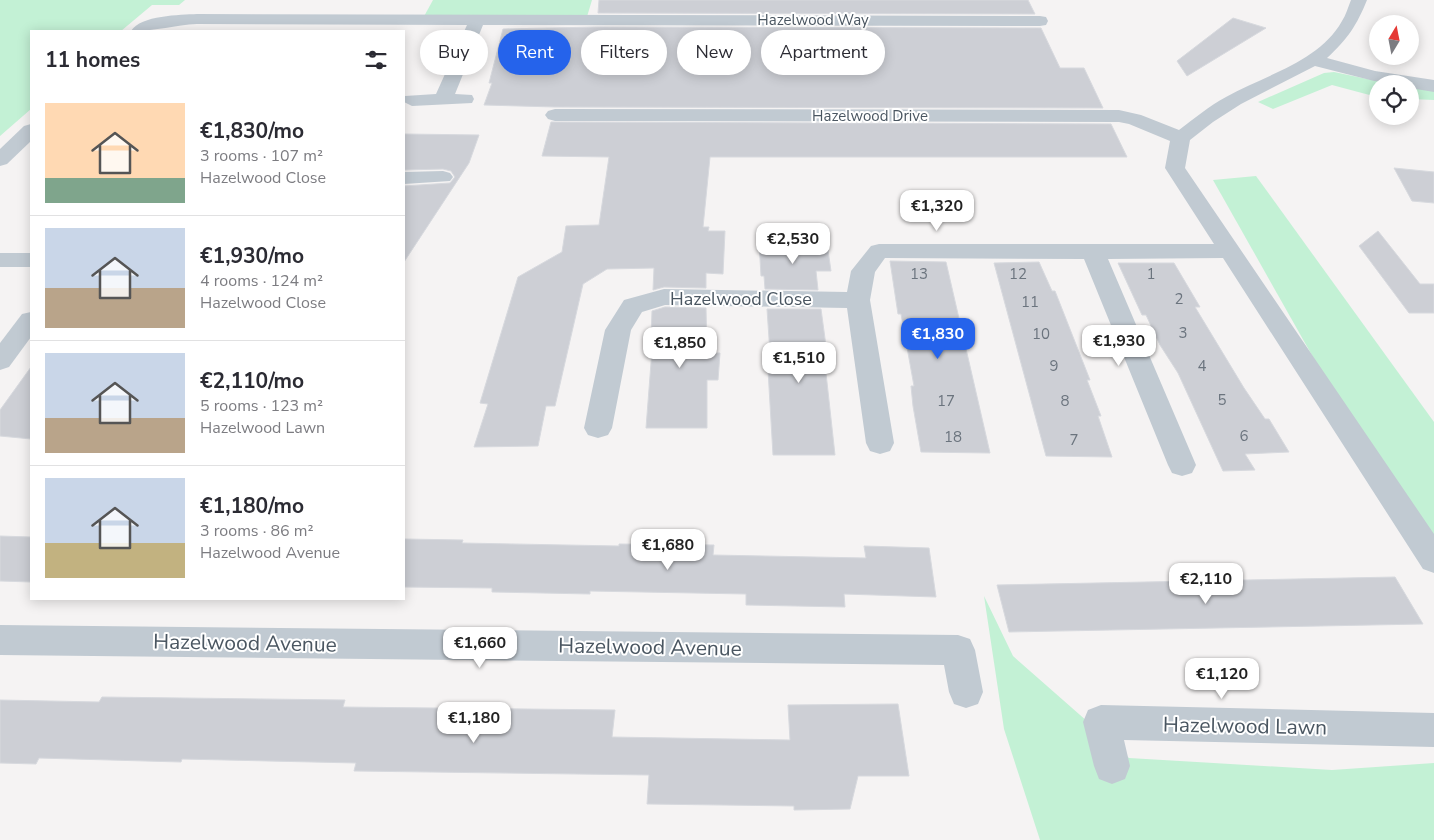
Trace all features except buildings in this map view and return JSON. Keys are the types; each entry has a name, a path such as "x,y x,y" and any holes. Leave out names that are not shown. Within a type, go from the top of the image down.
{"street":[{"path":"197,19 216,0"},
{"path":"1360,0 1355,17 1342,35 1315,60 1214,112 1181,138 1174,168 1434,560"},
{"name":"Hazelwood Way","path":"141,30 147,26 168,20 197,19 259,25 425,13 477,20 1040,21"},
{"path":"443,100 477,20"},
{"path":"1315,60 1374,76 1434,86"},
{"path":"412,100 465,99"},
{"name":"Hazelwood Drive","path":"555,115 1119,116 1134,119 1181,138"},
{"path":"0,160 30,131"},
{"path":"405,178 443,177"},
{"path":"880,444 858,300 863,271 878,251 1229,251"},
{"path":"1093,252 1182,466"},
{"path":"0,260 30,260"},
{"name":"Hazelwood Close","path":"598,428 618,330 633,306 664,298 858,300"},
{"path":"0,361 30,321"},
{"name":"Hazelwood Avenue","path":"0,640 958,650 966,692"},
{"name":"Hazelwood Lawn","path":"1112,766 1101,722 1434,730"}],"green space":[{"path":"0,0 185,0 179,5 152,5 122,30 30,30 30,110 0,136"},
{"path":"433,0 592,0 586,20 422,20"},
{"path":"1334,72 1369,79 1369,95 1332,85 1273,109 1258,102 1324,73"},
{"path":"1419,88 1434,91 1434,100 1419,99"},
{"path":"1256,176 1434,422 1434,554 1383,481 1213,180"},
{"path":"984,596 1013,656 1129,758 1332,770 1434,763 1434,840 1040,840 1004,729"}]}
